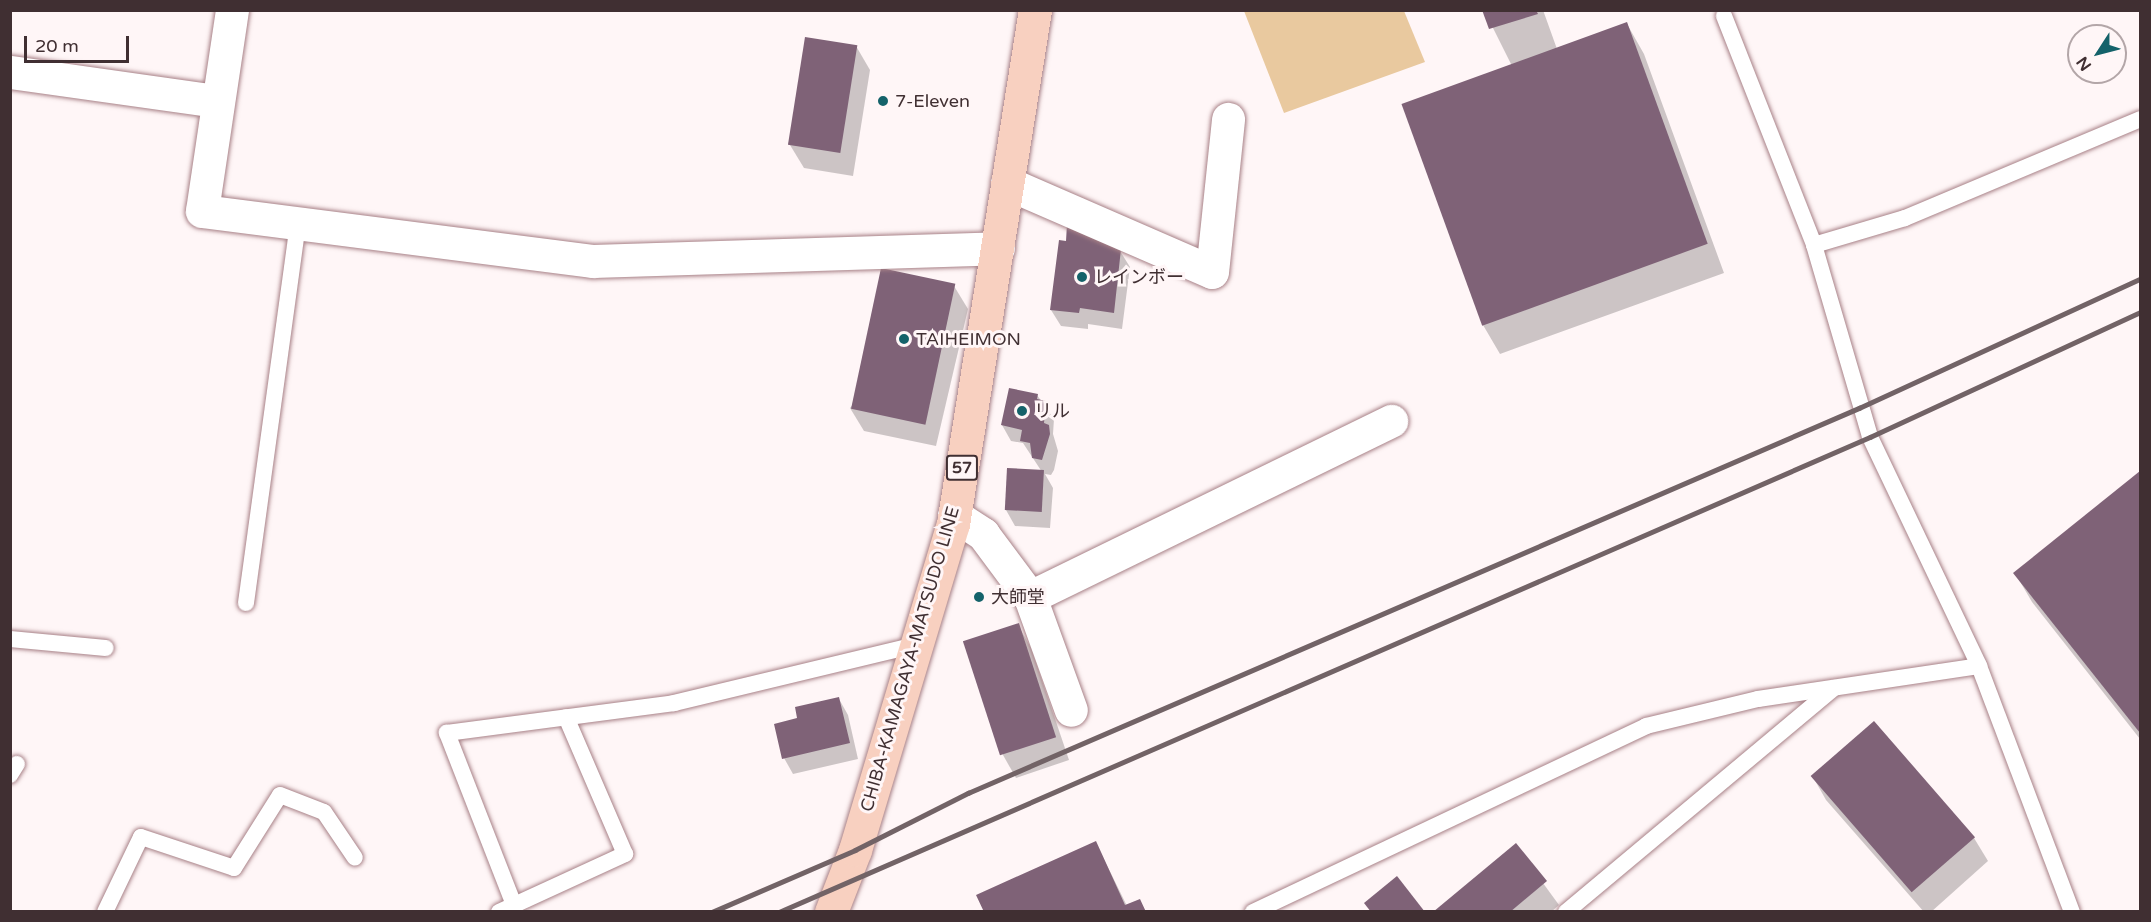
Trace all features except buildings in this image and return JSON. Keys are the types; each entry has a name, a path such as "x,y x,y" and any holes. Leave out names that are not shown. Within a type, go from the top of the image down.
{"main road":[{"name":"CHIBA-KAMAGAYA-MATSUDO LINE","path":"831,912 855,850 954,515 1035,10"}],"street":[{"path":"231,10 216,101 202,211 593,261 998,248"},
{"path":"10,72 216,101"},
{"path":"1007,183 1212,272 1228,119"},
{"path":"1030,597 1391,422"},
{"path":"954,515 983,534 1030,597 1071,710"}],"lane":[{"path":"1724,16 1814,245 1870,437 1979,666 2069,910"},
{"path":"1814,245 1905,218 2140,118"},
{"path":"246,603 297,223"},
{"path":"10,639 106,648"},
{"path":"566,717 625,854 506,908 447,733 566,717 674,703 916,645"},
{"path":"1253,912 1646,726 1758,699 1979,666"},
{"path":"1566,912 1834,688"},
{"path":"105,912 141,837 234,868 280,795 324,812 355,858"}],"shaded area":[{"path":"1244,11 1404,11 1425,62 1284,113"}],"railway":[{"path":"712,912 855,850 968,793 1859,408 2140,279"},
{"path":"779,912 1870,437 2140,312"}],"place":[{"name":"7-Eleven","path":"883,101"},
{"name":"レインボー","path":"1082,277"},
{"name":"TAIHEIMON","path":"904,339"},
{"name":"リル","path":"1022,411"},
{"name":"大師堂","path":"979,597"}]}
